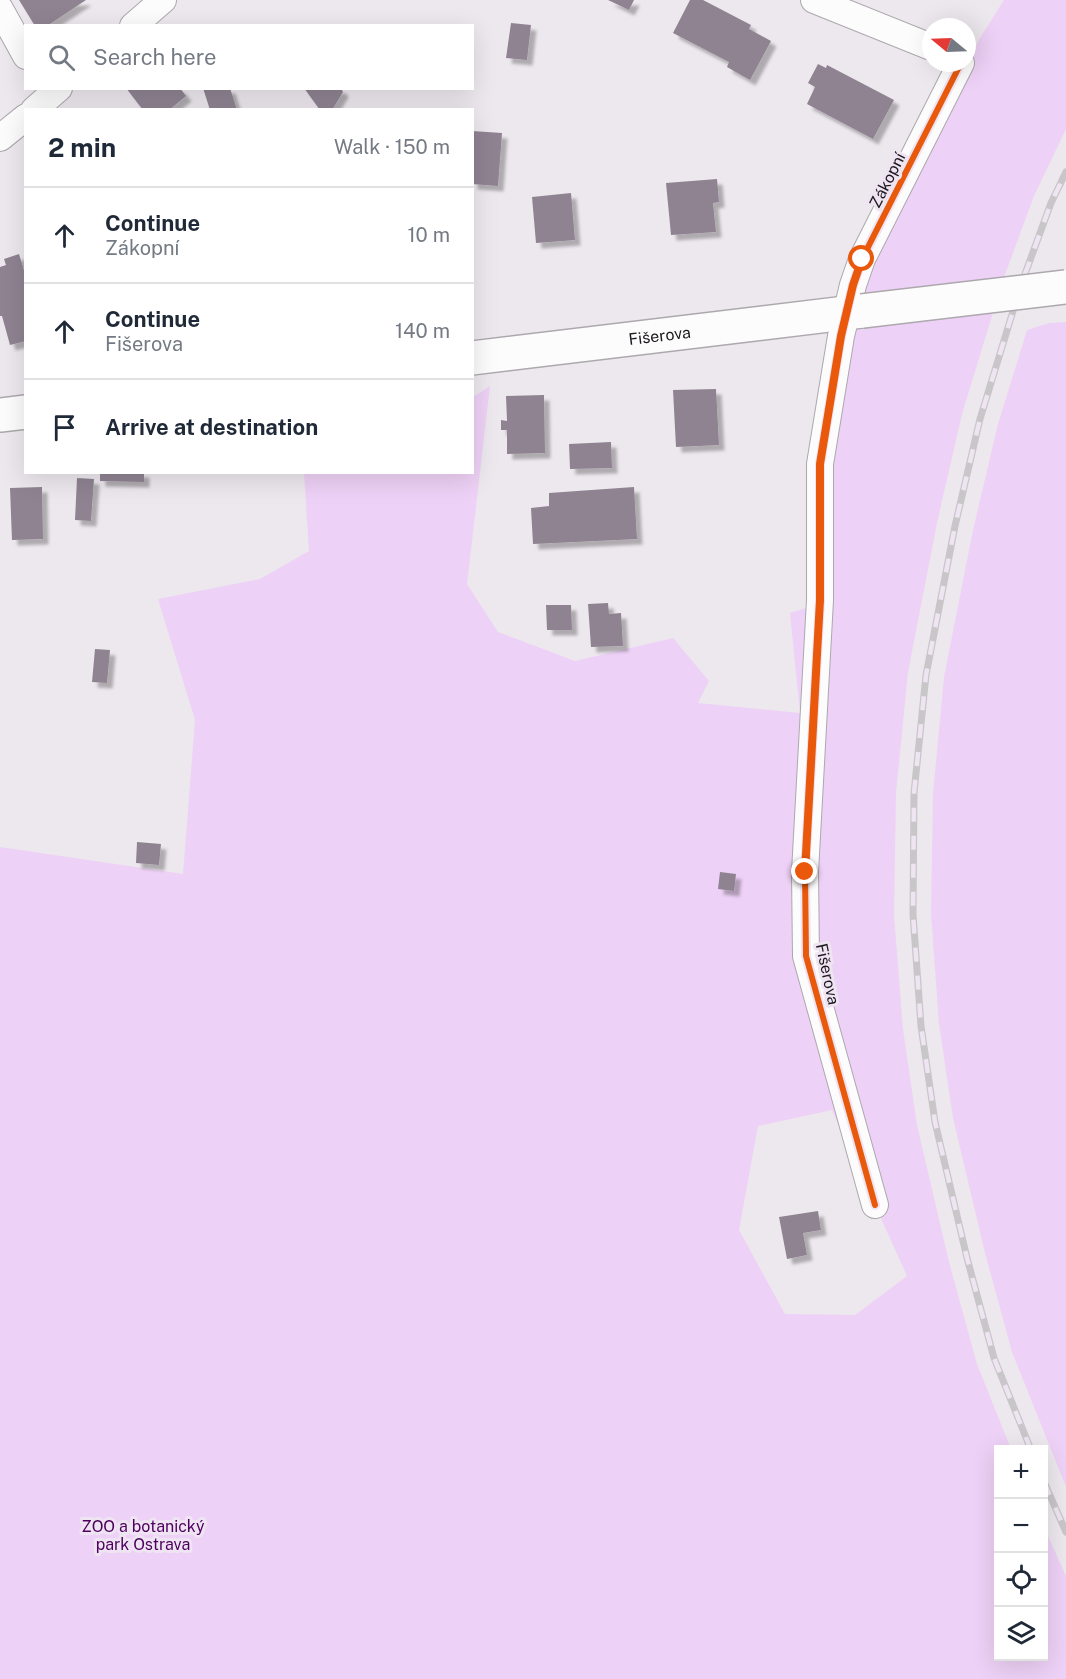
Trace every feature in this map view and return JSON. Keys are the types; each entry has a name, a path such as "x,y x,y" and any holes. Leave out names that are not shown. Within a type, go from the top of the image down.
{"street":[{"path":"135,24 163,0"},
{"path":"814,0 922,42"},
{"path":"0,9 24,52"},
{"name":"Zákopní","path":"854,312 853,285 862,259 956,72"},
{"path":"0,138 24,119"},
{"name":"Fišerova","path":"474,358 1066,286"},
{"name":"Fišerova","path":"854,312 841,336 820,464 820,600 805,872 806,956 875,1205"},
{"path":"0,415 24,412"}],"green space":[{"name":"ZOO a botanický park Ostrava","path":"1004,0 1066,0 1066,129 1034,196 1003,280 962,414 937,523 908,672 896,793 894,915 903,1029 917,1125 949,1262 977,1364 1009,1445 994,1445 994,1661 1048,1661 1048,1536 1066,1576 1066,1679 0,1679 0,847 183,874 195,720 158,599 260,579 309,551 304,474 474,474 474,396 490,386 467,584 498,632 575,661 673,638 709,681 698,703 800,713 790,613 831,600 827,473 868,261 963,72 976,72 976,46 980,38","holes":["832,1110 907,1276 855,1315 785,1314 739,1230 758,1126"]},
{"path":"1066,322 1066,1487 1012,1352 985,1253 953,1118 939,1024 931,914 933,794 944,677 973,530 998,424 1027,330 1049,323"}],"building":[{"path":"19,0 86,0 50,24 34,24"},
{"path":"608,0 634,0 629,10"},
{"path":"690,0 703,0 751,25 749,29 771,41 750,80 727,67 729,62 673,33"},
{"path":"511,23 531,25 527,60 506,58"},
{"path":"818,64 826,68 827,65 894,100 873,139 807,104 815,87 808,83"},
{"path":"128,90 182,90 186,96 171,108 141,108"},
{"path":"204,90 231,90 236,108 209,108"},
{"path":"305,90 342,90 333,108 319,108"},
{"path":"474,131 502,133 498,186 474,184"},
{"path":"717,179 719,202 713,203 716,232 671,235 666,183"},
{"path":"571,193 575,240 536,243 532,197"},
{"path":"19,254 24,270 24,342 10,345 2,316 0,316 0,267 6,265 4,259"},
{"path":"716,389 719,445 676,447 673,390"},
{"path":"544,395 545,453 507,454 507,430 501,430 501,420 507,421 506,396"},
{"path":"611,442 612,468 570,469 569,444"},
{"path":"100,474 144,474 144,482 100,481"},
{"path":"77,478 94,479 91,521 75,520"},
{"path":"42,487 43,539 12,540 10,488"},
{"path":"634,487 637,539 533,544 531,508 549,506 549,493"},
{"path":"608,603 609,614 621,613 623,646 591,647 588,604"},
{"path":"546,605 571,605 572,630 547,630"},
{"path":"95,649 110,650 107,683 92,682"},
{"path":"137,842 161,844 159,865 136,863"},
{"path":"720,872 736,874 734,891 718,889"},
{"path":"818,1211 821,1230 803,1233 807,1255 787,1259 779,1217"}],"railway":[{"path":"1029,1445 994,1358 967,1258 935,1122 921,1026 913,914 914,793 926,675 955,526 980,419 1021,285 1051,203 1066,172"},
{"path":"1048,1491 1066,1532"}],"cycle path":[{"path":"875,1205 806,956 805,872 820,600 820,464 841,336 853,285 862,259 956,72"}],"route":[{"path":"805,872 820,600 820,464 841,336 853,285 862,259"}]}
